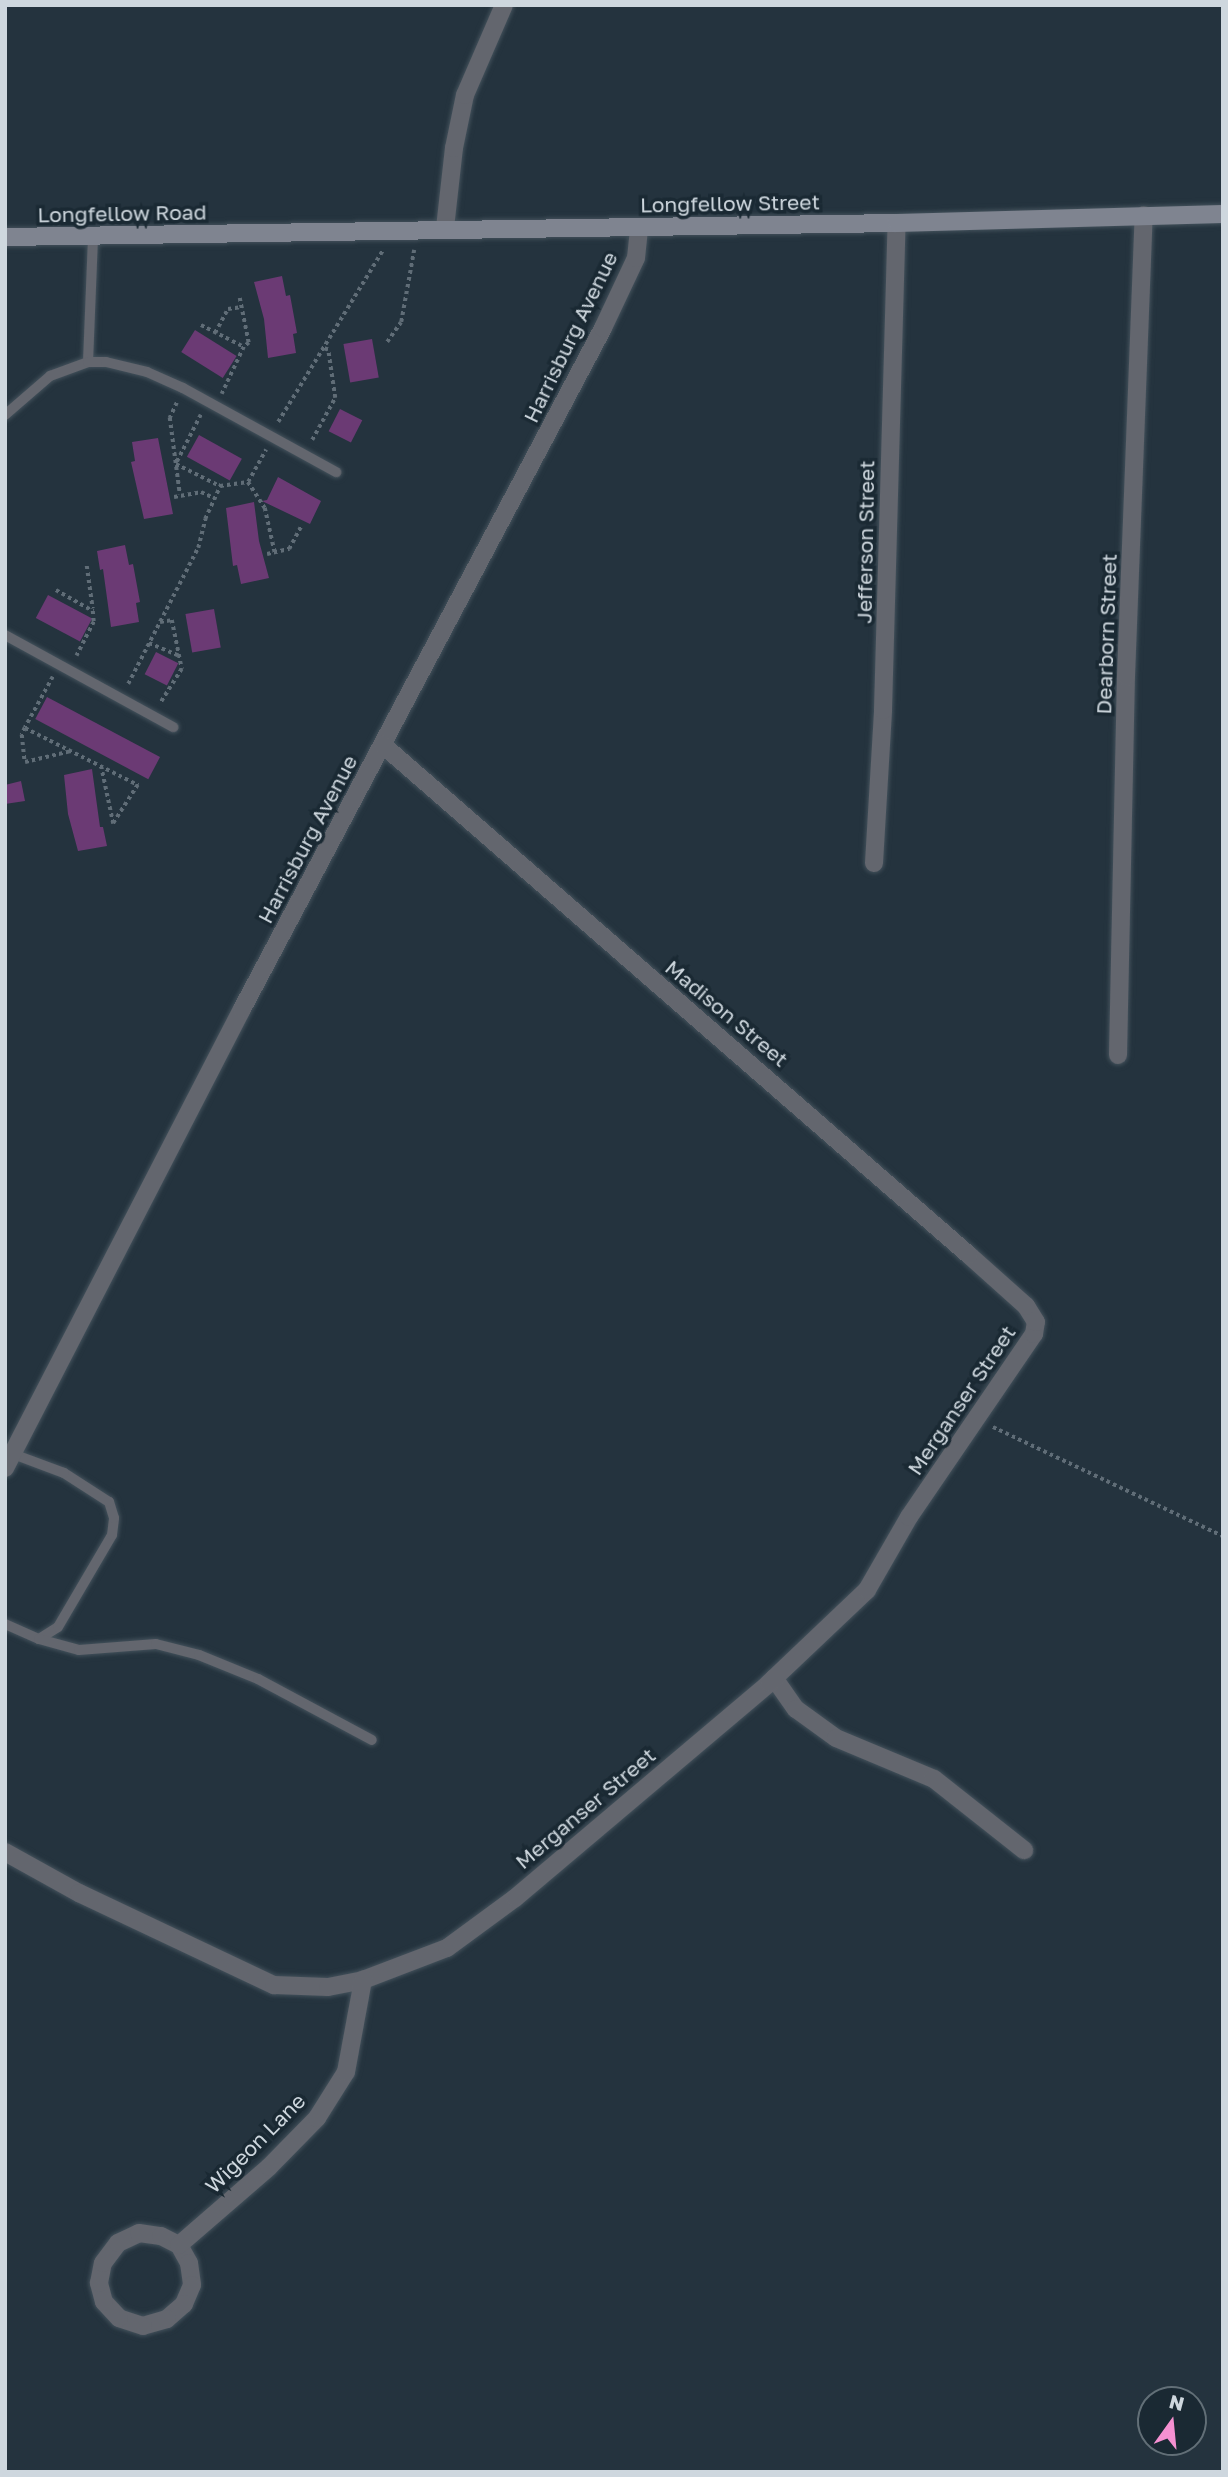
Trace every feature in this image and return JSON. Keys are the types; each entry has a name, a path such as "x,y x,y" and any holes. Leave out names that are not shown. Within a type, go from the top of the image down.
{"street":[{"path":"445,228 454,148 465,96 505,5"},
{"name":"Longfellow Street","path":"239,234 445,228 639,228 897,223 1223,214"},
{"name":"Dearborn Street","path":"1118,1055 1126,676 1144,215"},
{"name":"Jefferson Street","path":"874,863 883,710 897,223"},
{"name":"Harrisburg Avenue","path":"9,1461 242,1009 603,328 636,258 639,228"},
{"name":"Longfellow Road","path":"5,237 239,234"},
{"name":"Madison Street","path":"383,745 808,1112 1016,1298 1036,1322"},
{"name":"Merganser Street","path":"5,1852 79,1893 274,1985 328,1987 363,1980 447,1948 515,1898 774,1678 867,1590 909,1517 1034,1334 1036,1322"},
{"path":"774,1678 796,1709 836,1738 934,1779 1024,1850"},
{"name":"Wigeon Lane","path":"179,2245 269,2167 317,2118 346,2073 363,1980"},
{"path":"139,2233 161,2236 179,2245 189,2263 192,2285 184,2304 167,2319 143,2326 119,2318 104,2302 99,2283 103,2263 118,2243 139,2233"}],"lane":[{"path":"88,362 93,235"},
{"path":"5,415 50,376 88,362 106,362 147,372 183,388 336,472"},
{"path":"5,635 173,727"},
{"path":"9,1461 64,1473 109,1502 114,1518 112,1535 64,1618 58,1627 39,1639"},
{"path":"5,1624 39,1639 79,1650 156,1644 199,1655 258,1679 372,1740"}],"path":[{"path":"248,482 322,348 384,249 394,249"},
{"path":"387,342 398,330 405,305 415,249 404,249"},
{"path":"176,464 244,347 249,343 240,298"},
{"path":"215,332 228,310 242,307"},
{"path":"201,326 244,347"},
{"path":"304,454 335,398 328,350 322,348"},
{"path":"180,494 170,418 183,388"},
{"path":"176,464 221,484 248,482"},
{"path":"248,482 265,508 275,553"},
{"path":"121,699 198,548 205,519 221,484"},
{"path":"174,497 201,492 214,498"},
{"path":"267,554 289,549 302,525"},
{"path":"69,671 94,622 87,566"},
{"path":"56,590 93,611"},
{"path":"154,716 182,669 172,620 160,622"},
{"path":"149,643 179,656"},
{"path":"58,666 22,735 25,762 71,751"},
{"path":"25,728 138,785 113,824 101,767"},
{"path":"976,1419 1223,1536"}],"building":[{"path":"282,276 286,296 290,295 297,333 293,334 296,353 268,358 264,319 254,282"},
{"path":"195,330 237,356 223,378 181,352"},
{"path":"372,339 379,377 350,382 343,344"},
{"path":"340,409 362,420 351,443 329,431"},
{"path":"199,435 242,459 230,481 187,457"},
{"path":"158,438 173,514 144,519 131,462 135,461 132,442"},
{"path":"278,477 321,501 310,524 262,501 267,500"},
{"path":"254,502 259,541 269,578 241,584 237,565 233,566 226,508"},
{"path":"125,545 129,565 133,564 140,602 136,603 139,622 111,627 103,569 100,570 97,551"},
{"path":"48,595 92,618 80,641 36,618"},
{"path":"214,609 221,647 192,652 185,614"},
{"path":"156,652 178,663 167,686 145,674"},
{"path":"47,697 160,757 148,779 35,719"},
{"path":"92,769 100,827 103,827 107,846 78,851 68,814 64,775"},
{"path":"21,781 25,801 5,804 5,785"}]}
